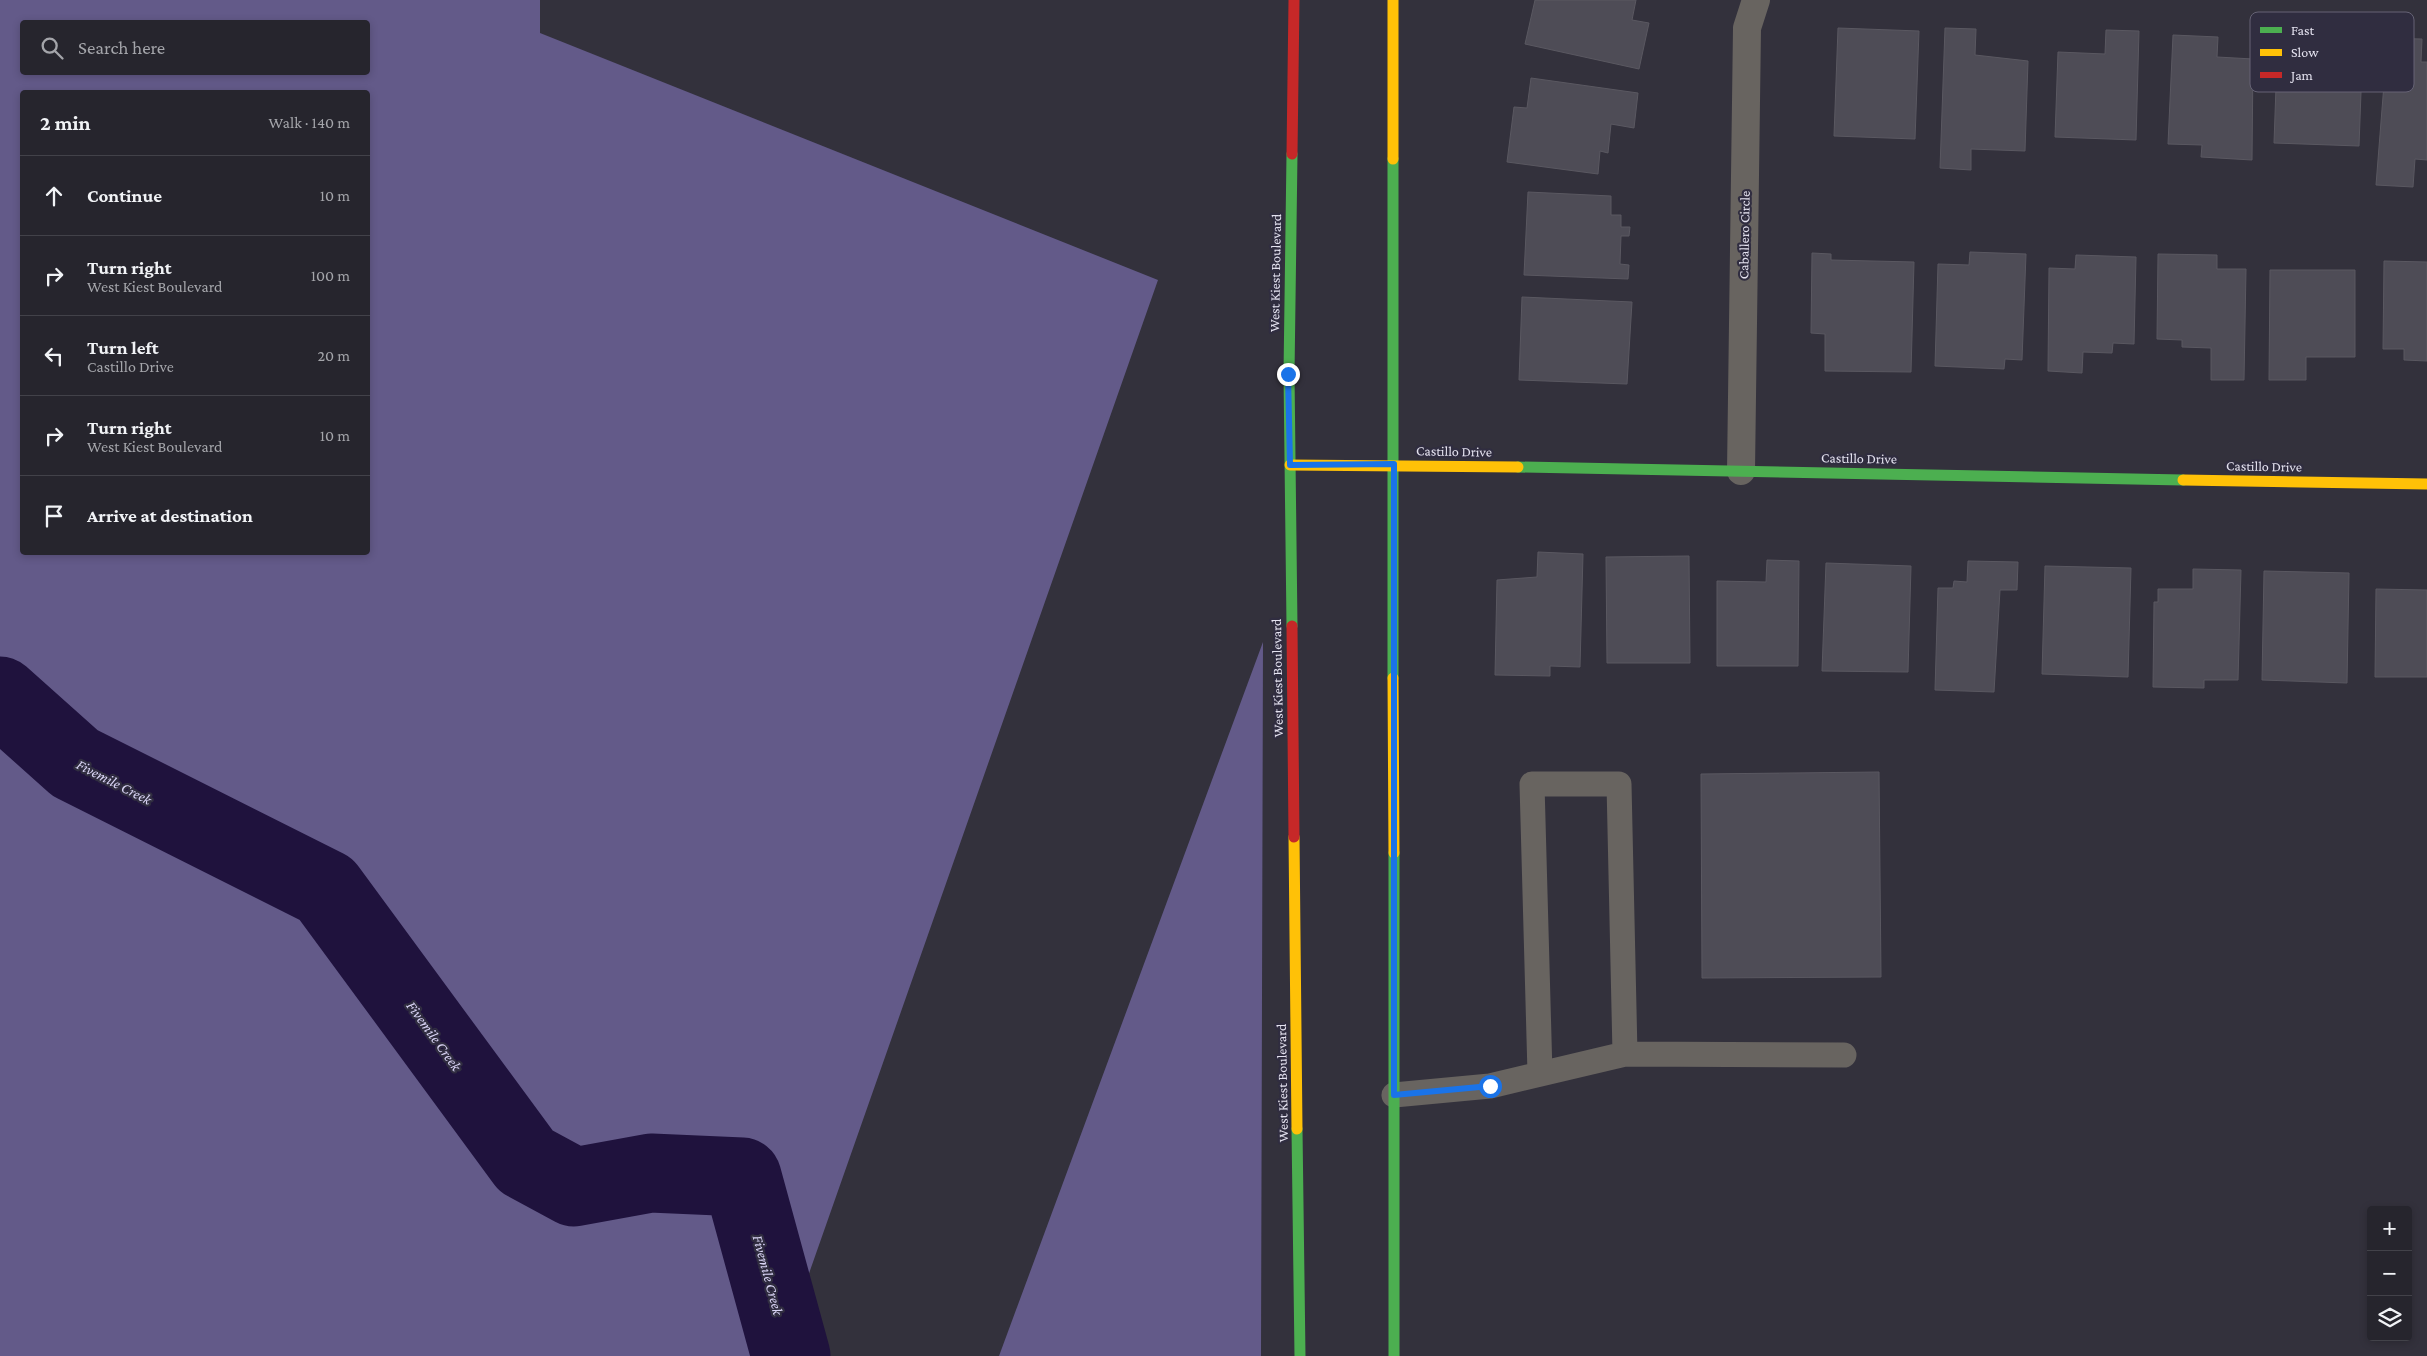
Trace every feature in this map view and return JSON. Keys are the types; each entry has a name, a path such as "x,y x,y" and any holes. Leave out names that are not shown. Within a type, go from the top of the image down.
{"main road":[{"name":"West Kiest Boulevard","path":"1294,0 1288,374 1300,1356"},
{"path":"1393,0 1394,1356"},
{"name":"Castillo Drive","path":"1290,465 1394,464 2427,484"}],"street":[{"name":"Caballero Circle","path":"1741,471 1747,28 1756,0"}],"lane":[{"path":"1540,1074 1532,784 1619,784 1625,1054"},
{"path":"1394,1095 1490,1086 1625,1054 1844,1055"}],"shaded area":[{"path":"0,0 540,0 540,33 1158,280 780,1356 0,1356"},
{"path":"1263,642 1261,1356 999,1356"}],"building":[{"path":"1535,0 1636,0 1632,20 1649,23 1639,69 1525,44"},
{"path":"1838,28 1919,31 1915,139 1834,136"},
{"path":"1945,28 1976,29 1975,55 2028,61 2025,151 1971,149 1971,170 1940,168"},
{"path":"2106,30 2139,31 2136,140 2055,137 2058,52 2105,54"},
{"path":"2173,35 2218,37 2217,57 2250,59 2250,92 2253,92 2252,160 2201,157 2202,145 2168,144"},
{"path":"2414,39 2422,39 2421,62 2427,62 2427,160 2415,159 2413,187 2376,185 2383,92 2414,92"},
{"path":"1531,78 1638,93 1634,128 1611,124 1608,153 1600,151 1598,174 1507,162 1514,107 1527,108"},
{"path":"2276,92 2361,92 2359,146 2274,143"},
{"path":"1528,192 1611,196 1611,215 1621,215 1621,227 1630,227 1629,236 1621,236 1620,264 1629,265 1628,279 1524,275"},
{"path":"1970,252 2026,254 2022,360 2005,359 2004,369 1935,366 1938,264 1969,265"},
{"path":"1812,253 1831,254 1831,260 1914,262 1911,372 1825,371 1825,334 1811,333"},
{"path":"2158,254 2217,255 2217,269 2246,269 2244,380 2211,380 2211,348 2182,347 2182,340 2157,339"},
{"path":"2076,255 2136,257 2134,344 2113,343 2112,353 2083,352 2082,373 2048,371 2049,268 2075,269"},
{"path":"2384,261 2427,262 2427,361 2404,360 2404,349 2383,349"},
{"path":"2270,270 2355,270 2355,357 2306,357 2306,380 2269,380"},
{"path":"1522,297 1632,302 1627,384 1519,380"},
{"path":"1538,552 1583,554 1580,667 1550,666 1550,676 1495,675 1497,580 1537,577"},
{"path":"1689,556 1690,663 1607,663 1606,557"},
{"path":"1767,560 1799,561 1798,666 1717,666 1717,581 1766,582"},
{"path":"1968,561 2018,562 2017,590 2000,590 1994,692 1935,690 1938,588 1953,588 1954,581 1967,582"},
{"path":"1826,563 1911,566 1908,672 1822,671"},
{"path":"2045,566 2131,568 2128,677 2042,674"},
{"path":"2193,569 2241,570 2238,680 2204,680 2204,688 2153,687 2154,602 2158,602 2158,589 2193,589"},
{"path":"2264,571 2349,573 2347,683 2262,680"},
{"path":"2376,589 2427,590 2427,677 2375,677"},
{"path":"1879,772 1881,977 1702,978 1701,774"}],"waterway":[{"name":"Fivemile Creek","path":"0,696 75,763 326,889 526,1161 574,1187 651,1173 742,1177 791,1356"}],"traffic: fast":[{"path":"1292,154 1289,374 1292,626"},
{"path":"1393,159 1393,678"},
{"path":"1518,467 2183,480"},
{"path":"1394,853 1394,1356"},
{"path":"1297,1129 1300,1356"}],"traffic: slow":[{"path":"1393,0 1393,159"},
{"path":"1290,465 1518,467"},
{"path":"2183,480 2427,484"},
{"path":"1393,678 1394,853"},
{"path":"1294,837 1297,1129"}],"traffic: jam":[{"path":"1292,154 1294,0"},
{"path":"1292,626 1294,837"}],"route":[{"path":"1288,374 1290,465 1394,464 1394,1095 1490,1086"}]}
